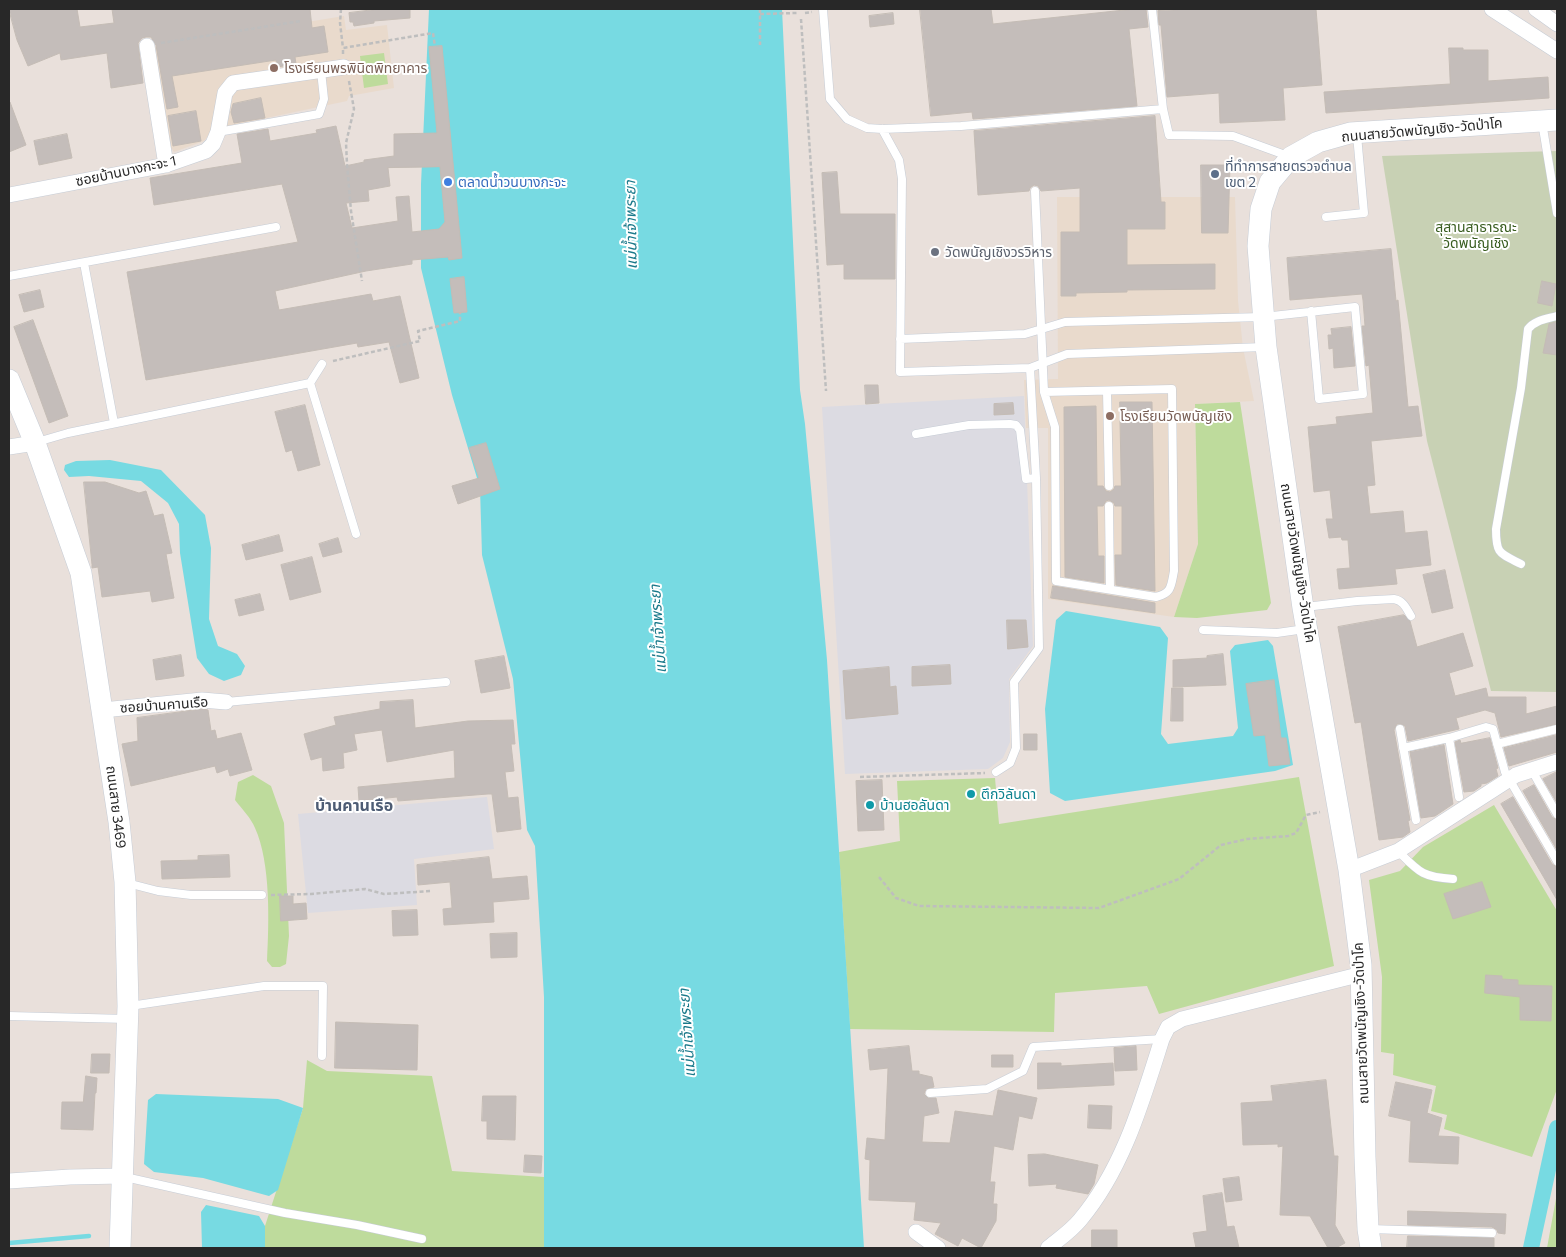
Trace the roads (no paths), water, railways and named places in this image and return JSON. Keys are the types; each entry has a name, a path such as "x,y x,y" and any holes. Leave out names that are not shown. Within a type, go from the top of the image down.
{"main road":[{"name":"ถนนสายวัดพนัญเชิง-วัดป่าโค","path":"1370,1239 1365,1147 1362,974 1350,870 1303,608 1266,347 1258,246 1260,209 1270,182 1291,157 1318,142 1357,133 1550,120"},
{"name":"ถนนสาย 3469","path":"9,380 35,443 81,574 119,822 125,882 128,1013 120,1248"}],"street":[{"path":"1492,9 1557,51"},
{"path":"1536,9 1552,17"},
{"path":"147,46 166,164"},
{"name":"ซอยบ้านบางกะจะ 1","path":"9,195 166,164 206,151 213,144 218,132 225,93 233,83 344,67"},
{"path":"9,447 35,443"},
{"name":"ซอยบ้านคานเรือ","path":"103,710 202,700 226,702"},
{"path":"1350,870 1398,850 1516,775 1557,762"},
{"path":"1048,1248 1078,1222 1109,1179 1133,1126 1162,1039 1168,1027 1182,1019 1362,974"},
{"path":"9,1181 123,1176"},
{"path":"916,1232 938,1248"}],"lane":[{"path":"823,9 830,99 847,119 867,128 1031,123 1163,109"},
{"path":"1152,9 1163,109 1169,135 1234,136 1291,157"},
{"path":"218,132 319,114 324,99 321,71"},
{"path":"1550,120 1557,213"},
{"path":"882,129 899,160 902,179 900,372 1030,368 1067,354 1266,347"},
{"path":"1326,217 1364,213 1357,133"},
{"path":"1035,191 1044,392 1055,427 1056,581 1156,597 1165,595 1171,587 1174,571 1172,389 1044,392"},
{"path":"9,276 276,227"},
{"path":"84,263 114,423"},
{"path":"900,339 1025,334 1065,322 1263,317 1311,311 1355,307 1364,394 1320,399 1311,311"},
{"path":"1521,564 1502,554 1496,545 1496,529 1521,388 1528,329 1538,321 1557,316"},
{"path":"35,443 68,433 310,383 322,364"},
{"path":"996,772 1010,763 1016,748 1014,682 1039,648 1036,478 1030,368"},
{"path":"310,383 356,534"},
{"path":"1107,391 1109,486"},
{"path":"916,434 969,425 1010,424 1016,426 1020,430 1026,479 1036,478"},
{"path":"1109,506 1110,589"},
{"path":"1303,608 1357,601 1394,599 1404,604 1411,616"},
{"path":"1203,630 1277,634 1307,629"},
{"path":"226,702 446,682"},
{"path":"1403,748 1490,728 1493,730 1505,772 1557,861"},
{"path":"1497,744 1557,728"},
{"path":"1400,729 1416,820"},
{"path":"1449,738 1459,797"},
{"path":"1531,769 1557,814"},
{"path":"1398,850 1420,872 1434,878 1453,880"},
{"path":"125,882 158,891 191,895 262,895"},
{"path":"9,1016 128,1013 264,986 323,986 322,1056"},
{"path":"930,1093 988,1089 1023,1071 1033,1047 1162,1039"},
{"path":"123,1176 284,1213 357,1225 422,1240"},
{"path":"1370,1239 1492,1233"}],"water":[{"name":"แม่น้ำเจ้าพระยา","path":"429,9 782,9 800,390 805,424 827,660 864,1248 544,1248 544,997 535,846 527,830 513,679 482,555 480,488 452,395 421,268 421,184"},
{"path":"110,460 161,470 205,515 211,548 209,619 218,646 237,654 245,666 241,675 224,681 209,674 197,658 180,553 179,524 168,503 141,481 89,476 69,477 64,470 65,465 76,461"},
{"path":"1066,611 1160,627 1168,638 1161,734 1168,744 1233,736 1238,728 1230,651 1235,645 1268,640 1273,646 1293,765 1275,771 1065,801 1050,793 1045,709 1056,620"},
{"path":"156,1094 278,1099 303,1108 278,1190 269,1196 203,1178 154,1172 144,1164 148,1100"},
{"path":"206,1205 259,1216 265,1226 265,1248 202,1248 201,1212"}],"waterway":[{"path":"1531,1248 1557,1128"},
{"path":"9,1243 89,1236"}],"place":[{"name":"โรงเรียนพรพินิตพิทยาคาร","path":"274,68"},
{"name":"ที่ทำการสายตรวจตำบล เขต 2","path":"1215,174"},
{"name":"ตลาดน้ำวนบางกะจะ","path":"448,182"},
{"name":"วัดพนัญเชิงวรวิหาร","path":"935,252"},
{"name":"โรงเรียนวัดพนัญเชิง","path":"1110,416"},
{"name":"ตึกวิลันดา","path":"971,794"},
{"name":"บ้านฮอลันดา","path":"870,805"}],"district":[{"name":"บ้านคานเรือ","path":"354,806"}],"park label":[{"name":"สุสานสาธารณะ วัดพนัญเชิง","path":"1476,236"}]}
